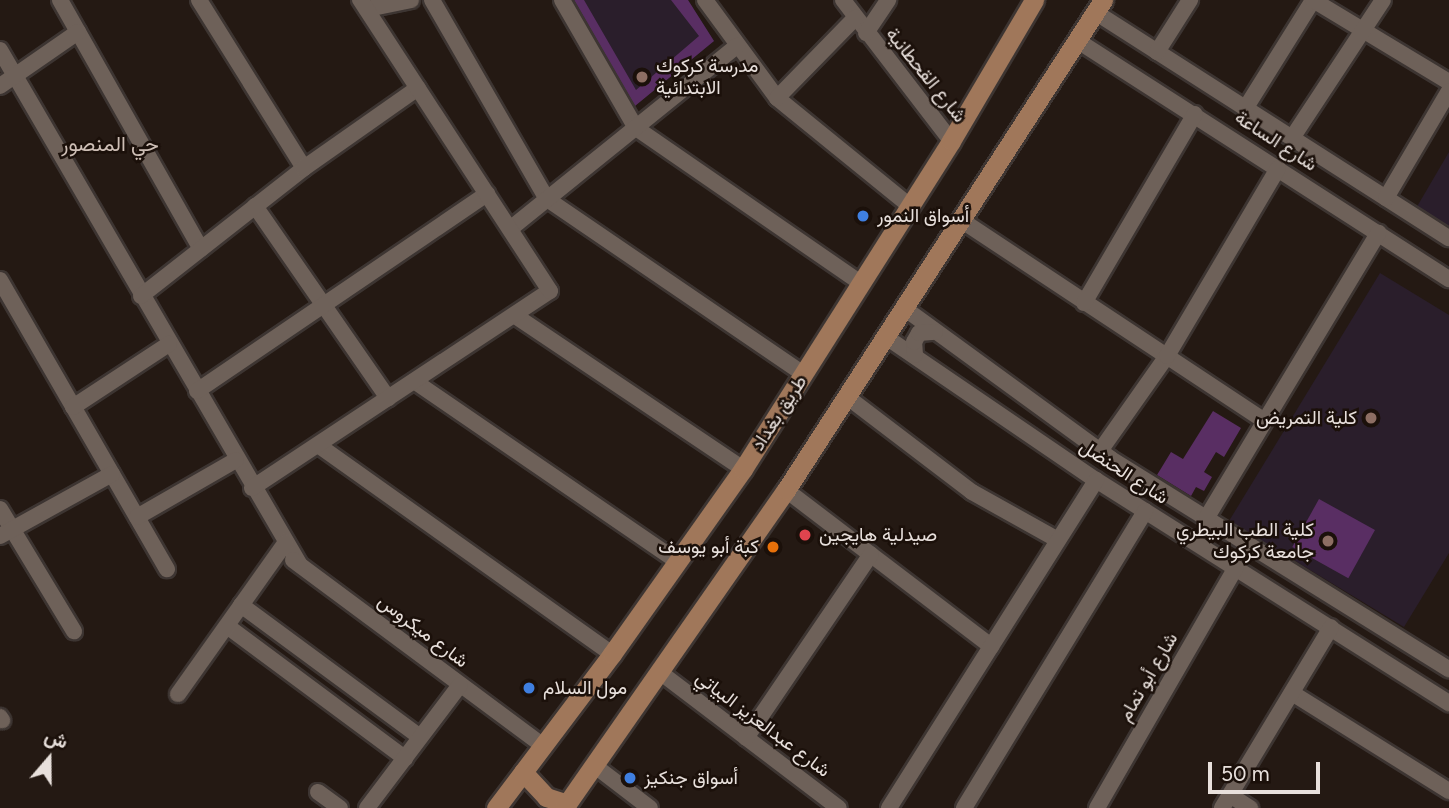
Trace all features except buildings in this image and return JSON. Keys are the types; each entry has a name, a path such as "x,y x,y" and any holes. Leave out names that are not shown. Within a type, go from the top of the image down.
{"main road":[{"name":"طريق بغداد","path":"496,808 612,654 743,469 951,141 1034,0"},
{"path":"523,772 545,797 565,806 661,673 786,490 1099,6"}],"street":[{"path":"60,0 201,249"},
{"path":"199,0 304,168"},
{"path":"252,488 550,291 363,5 411,0"},
{"path":"432,0 547,199 804,374"},
{"path":"562,0 636,128 861,283"},
{"path":"705,0 778,98 910,206"},
{"name":"شارع القحطانية","path":"843,0 951,141"},
{"path":"866,33 888,0"},
{"path":"1157,52 1190,0"},
{"path":"1245,108 1313,0 1449,82"},
{"path":"1292,138 1383,0"},
{"name":"شارع الساعة","path":"1099,6 1133,37 1449,238"},
{"path":"778,98 855,18"},
{"path":"0,86 78,32"},
{"path":"1116,64 1133,37"},
{"name":"شارع الساعة","path":"1078,41 1449,279"},
{"path":"510,229 737,46"},
{"path":"0,50 197,391 283,546 178,694"},
{"path":"141,296 304,168 418,88"},
{"path":"1386,198 1449,91"},
{"path":"1084,303 1195,114"},
{"path":"1100,451 1167,356 1278,168"},
{"path":"197,391 487,194"},
{"path":"256,206 388,398"},
{"path":"961,220 1265,421"},
{"path":"1208,517 1378,233"},
{"path":"0,280 167,569"},
{"name":"شارع الحنضل","path":"904,308 1100,451 1293,568 1449,669"},
{"path":"514,315 743,469"},
{"path":"915,355 914,342 919,333 935,332"},
{"name":"شارع الحنضل","path":"886,337 1096,480 1449,703"},
{"path":"73,407 169,344"},
{"path":"414,381 678,562"},
{"path":"846,396 972,492 1058,540"},
{"path":"318,445 612,654"},
{"path":"137,517 236,460"},
{"path":"6,533 112,474"},
{"path":"889,808 1096,480"},
{"path":"786,490 991,646"},
{"path":"0,509 6,533 74,631"},
{"path":"964,808 1145,511"},
{"name":"شارع ميكروس","path":"283,546 300,565 542,745"},
{"path":"746,738 872,554"},
{"name":"شارع أبو تمام","path":"1097,808 1236,568"},
{"path":"1276,593 1293,568"},
{"path":"241,605 420,737"},
{"path":"227,626 405,758"},
{"path":"1250,808 1226,802 1331,627"},
{"name":"شارع عبدالعزيز البياتي","path":"661,673 839,808"},
{"path":"367,808 460,685"},
{"path":"1292,693 1449,791"},
{"path":"595,766 650,808"},
{"path":"318,792 340,808"}],"shaded area":[{"name":"مدرسة كركوك الابتدائية","path":"569,0 688,0 714,41 631,109"},
{"path":"1449,152 1449,231 1415,210"},
{"name":"كلية التمريض","path":"1380,273 1449,315 1449,553 1404,627 1229,521"}],"place":[{"name":"مدرسة كركوك الابتدائية","path":"642,77"},
{"name":"أسواق النمور","path":"863,216"},
{"name":"كلية التمريض","path":"1371,418"},
{"name":"صيدلية هايجين","path":"805,535"},
{"name":"كلية الطب البيطري جامعة كركوك","path":"1328,541"},
{"name":"كبة أبو يوسف","path":"773,547"},
{"name":"مول السلام","path":"529,688"},
{"name":"أسواق جنكيز","path":"630,778"}],"district":[{"name":"حي المنصور","path":"110,144"}]}
